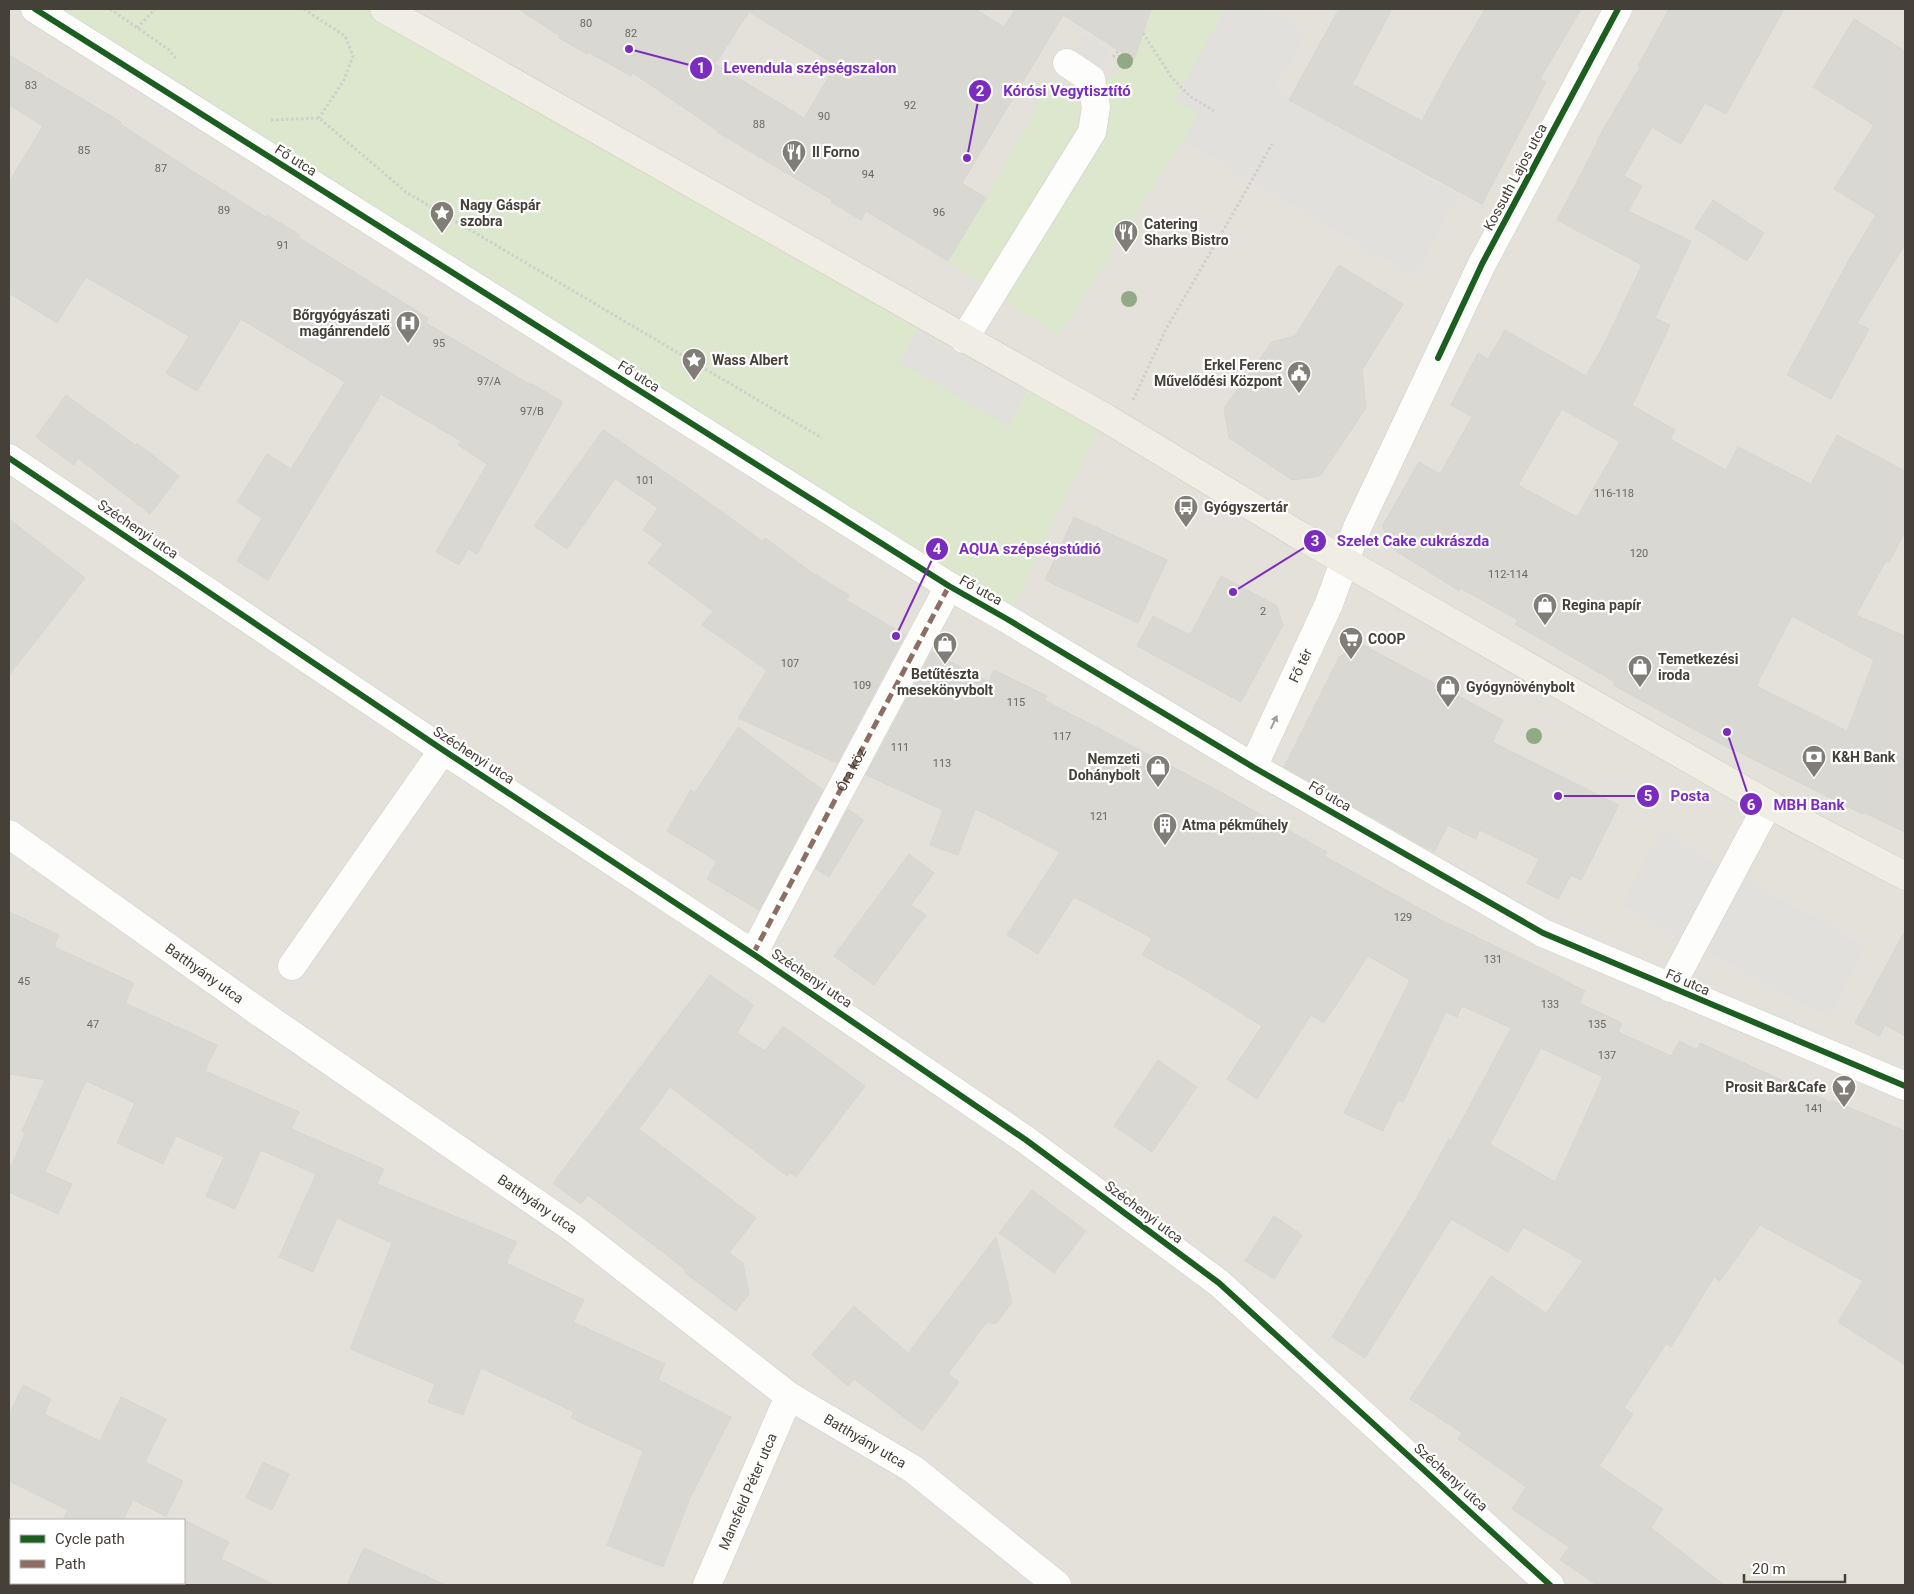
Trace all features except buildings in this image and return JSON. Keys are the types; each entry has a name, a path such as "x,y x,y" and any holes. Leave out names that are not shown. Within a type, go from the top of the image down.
{"main road":[{"path":"384,9 964,338 1120,428 1344,562 1768,804 1905,876"}],"street":[{"name":"Fő utca","path":"35,9 949,586 1253,767 1543,933 1905,1086"},
{"name":"Kossuth Lajos utca","path":"1344,562 1357,528 1482,264 1618,9"},
{"path":"964,338 1092,132 1096,108 1091,79 1066,64"},
{"name":"Széchenyi utca","path":"9,458 443,750 753,954 1026,1140 1219,1283 1550,1585"},
{"name":"Fő tér","path":"1253,767 1328,606 1344,562"},
{"name":"Óra köz","path":"753,954 949,586"},
{"path":"292,966 443,750"},
{"path":"1670,988 1768,804"},
{"name":"Batthyány utca","path":"9,834 259,1012 574,1230 789,1396 913,1469 1057,1585"},
{"name":"Mansfeld Péter utca","path":"707,1585 789,1396"}],"path":[{"path":"110,9 168,49 179,62"},
{"path":"137,28 155,9"},
{"path":"304,9 345,36 353,56 344,80 319,118"},
{"path":"1143,33 1172,78 1191,97 1214,111"},
{"path":"265,120 319,118 406,192 822,438"},
{"path":"1120,428 1164,331 1272,144"}],"shaded area":[{"path":"9,9 1905,9 1905,1585 9,1585"},
{"path":"1225,9 1261,9 1305,33 1273,91 1458,196 1414,275 1184,140 1198,113 1176,100"},
{"path":"1083,36 1108,51 1091,79 1067,64"},
{"path":"926,316 1033,378 1009,426 899,362"},
{"path":"1660,833 1866,947 1829,1017 1622,905"}],"green space":[{"path":"35,9 384,9 1104,417 1007,619"},
{"path":"1150,9 1225,9 1176,99 1199,113 1184,140 1058,336 948,261 986,198 1052,79 1080,99 1134,60"}],"marked path":[{"path":"753,954 949,586"}],"cycle path":[{"path":"35,9 949,586 1253,767 1543,933 1905,1086"},
{"path":"1438,358 1482,264 1618,9"},
{"path":"9,458 443,750 753,954 1026,1140 1219,1283 1550,1585"}],"place":[{"name":"Levendula szépségszalon","path":"629,49"},
{"name":"Kórósi Vegytisztító","path":"967,158"},
{"name":"Il Forno","path":"794,173"},
{"name":"Nagy Gáspár szobra","path":"442,234"},
{"name":"Catering Sharks Bistro","path":"1126,253"},
{"name":"Bőrgyógyászati magánrendelő","path":"408,344"},
{"name":"Wass Albert","path":"694,381"},
{"name":"Erkel Ferenc Művelődési Központ","path":"1299,394"},
{"name":"Gyógyszertár","path":"1186,528"},
{"name":"Szelet Cake cukrászda","path":"1233,592"},
{"name":"Regina papír","path":"1545,626"},
{"name":"AQUA szépségstúdió","path":"896,636"},
{"name":"COOP","path":"1351,660"},
{"name":"Betűtészta mesekönyvbolt","path":"945,665"},
{"name":"Temetkezési iroda","path":"1640,688"},
{"name":"Gyógynövénybolt","path":"1448,708"},
{"name":"MBH Bank","path":"1727,732"},
{"name":"K&H Bank","path":"1814,778"},
{"name":"Nemzeti Dohánybolt","path":"1158,788"},
{"name":"Posta","path":"1558,796"},
{"name":"Atma pékműhely","path":"1165,846"},
{"name":"Prosit Bar&Cafe","path":"1844,1108"}]}
